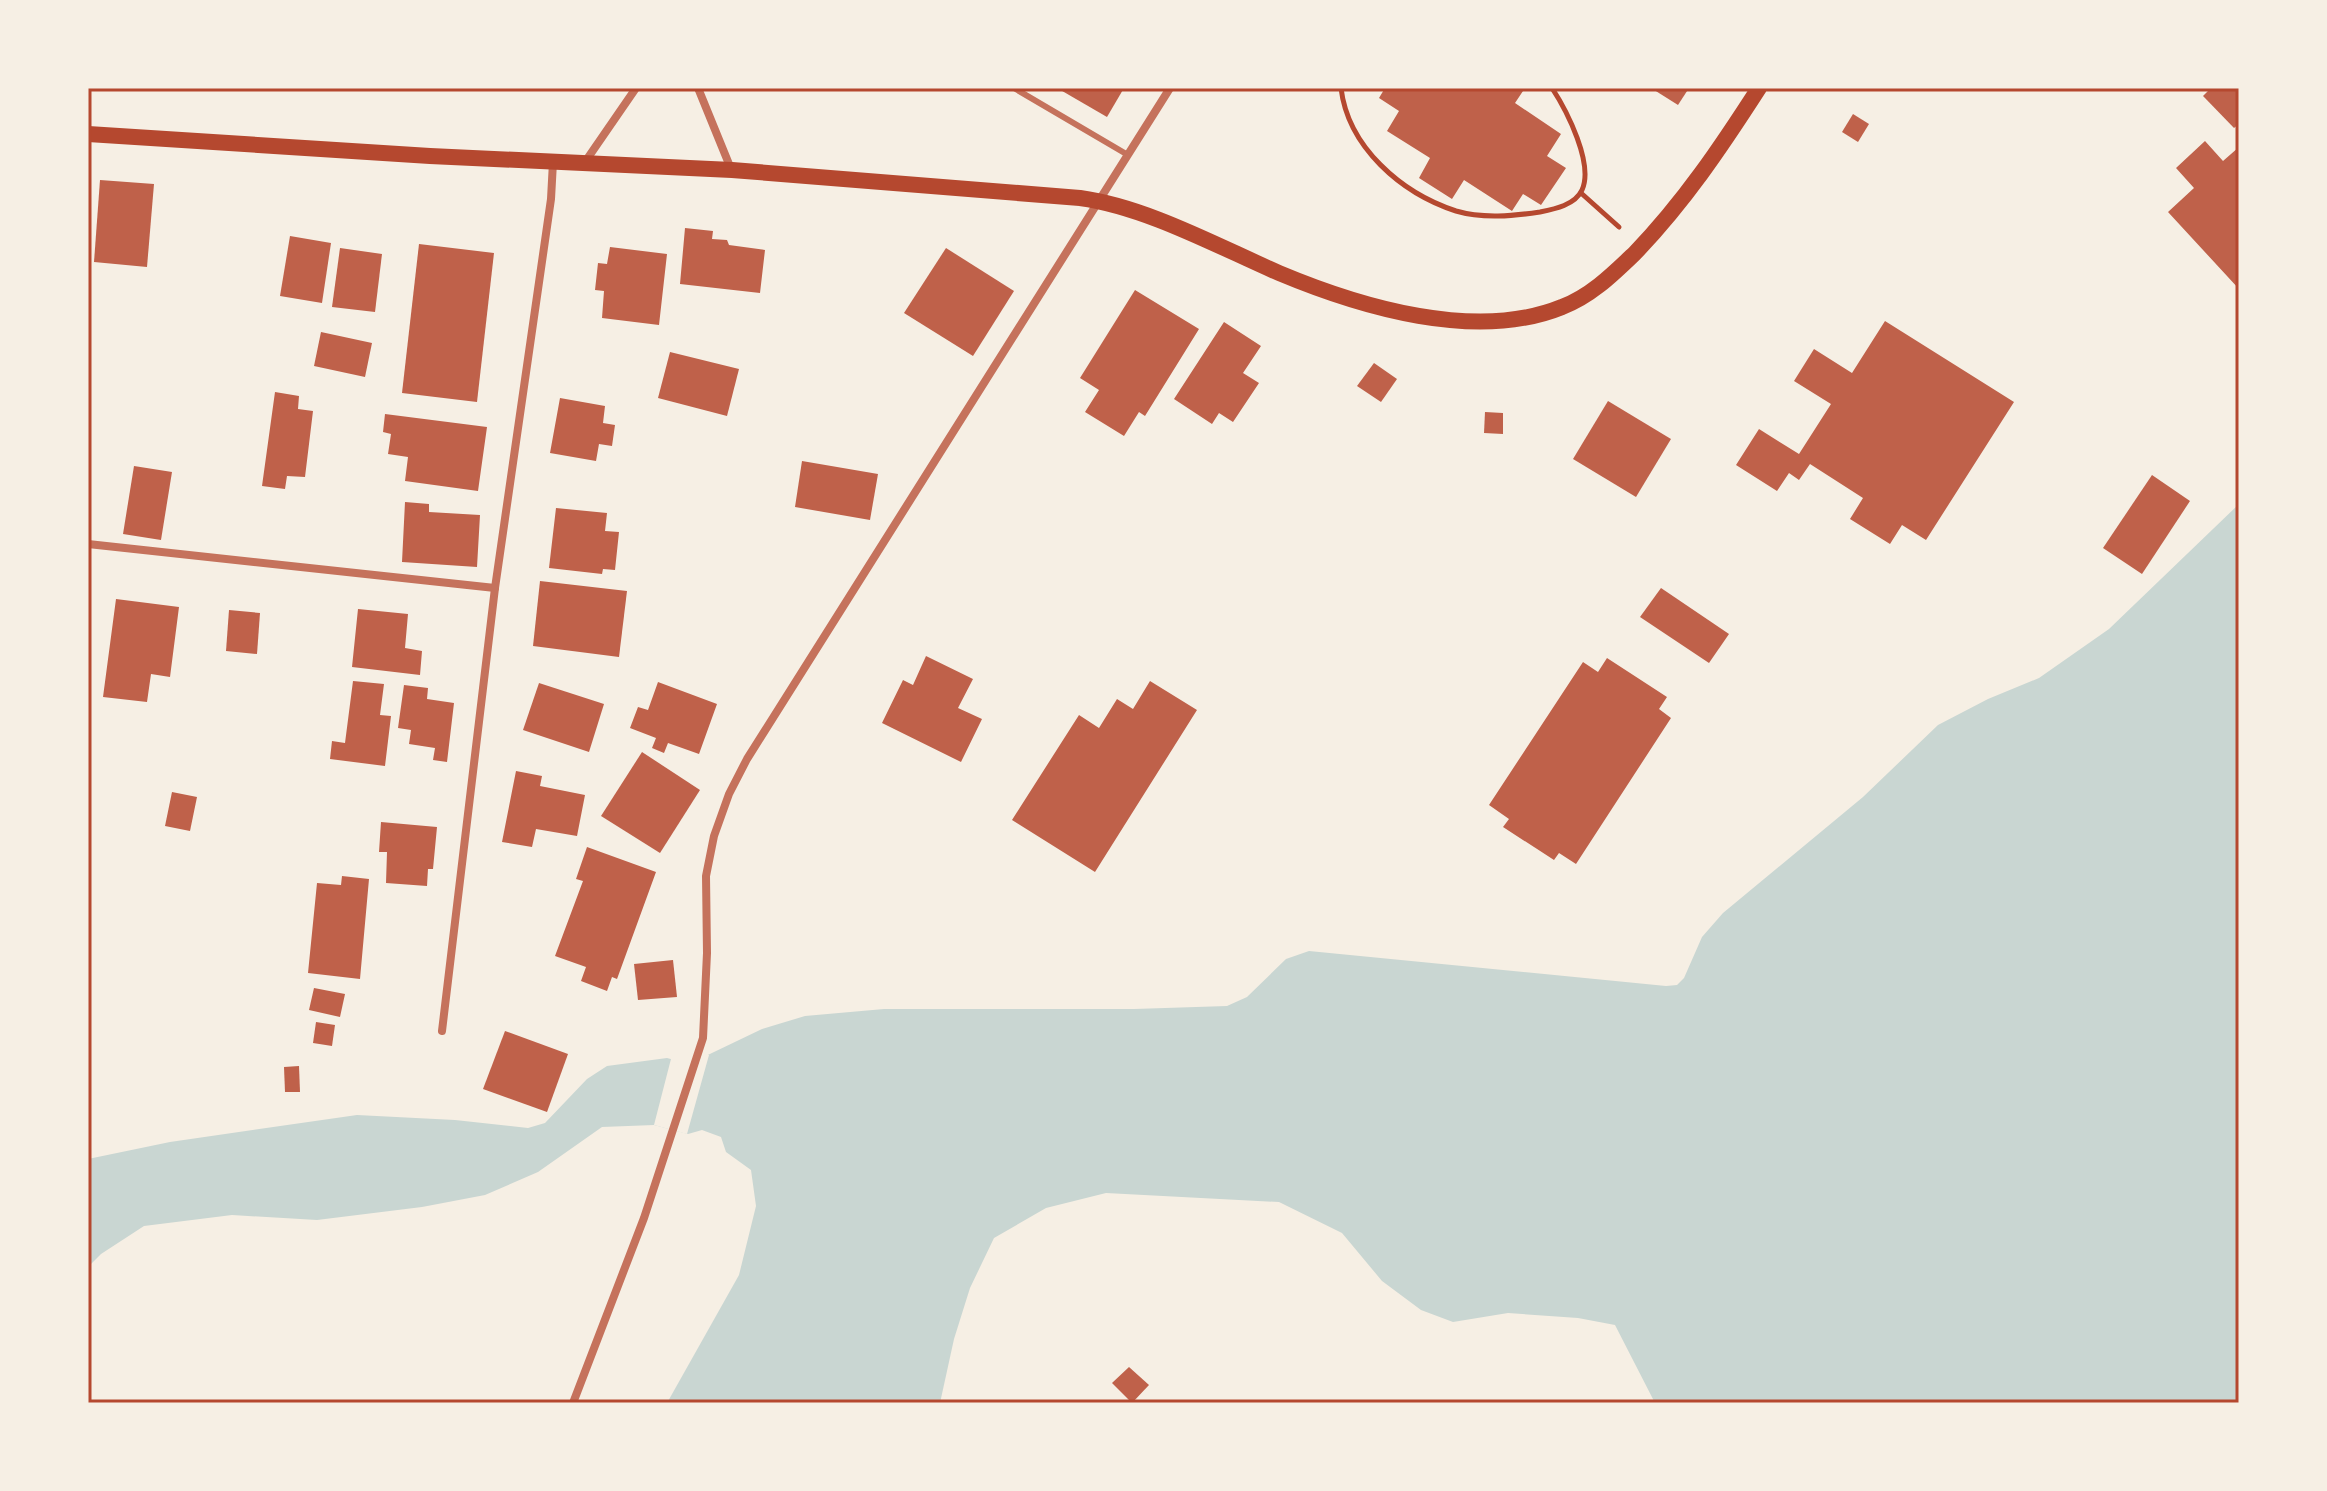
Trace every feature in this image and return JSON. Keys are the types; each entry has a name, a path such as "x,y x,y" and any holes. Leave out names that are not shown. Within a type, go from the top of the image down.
{"main road":[{"path":"88,134 732,170 1098,200 1346,297 1392,311 1443,319 1488,321 1529,317 1563,307 1592,291 1640,247 1699,181 1759,88"}],"street":[{"path":"585,162 636,88"},
{"path":"698,88 732,170"},
{"path":"573,1403 625,1272 703,1038 707,953 706,876 714,836 729,794 747,759 1170,88"},
{"path":"442,1031 495,588 551,199 553,162"},
{"path":"88,544 495,588"}],"lane":[{"path":"1014,88 1128,155"}],"path":[{"path":"1341,88 1348,120 1357,138 1371,155 1412,189 1458,211 1511,216 1554,209 1572,202 1581,193 1585,162 1578,139 1552,88"},
{"path":"1581,193 1640,247"}],"shaded area":[{"path":"2239,504 2239,1403 1655,1403 1615,1325 1578,1318 1508,1313 1453,1322 1421,1310 1382,1281 1342,1233 1279,1202 1106,1193 1046,1208 994,1238 970,1288 954,1339 940,1403 667,1403 739,1275 756,1206 751,1170 726,1152 721,1137 702,1130 688,1134 654,1125 602,1127 538,1172 485,1195 422,1207 317,1220 232,1215 144,1226 101,1254 88,1267 88,1159 170,1142 357,1115 455,1120 528,1128 545,1123 587,1079 607,1066 667,1058 689,1064 762,1029 805,1016 884,1009 1227,1006 1247,997 1286,959 1309,951 1677,985 1684,978 1702,937 1723,913 1863,797 1938,725 1988,699 2039,678 2109,629"}],"pier":[{"path":"702,1053 709,1055 687,1134 654,1125 672,1055 689,1060"}],"building":[{"path":"1057,88 1124,88 1107,117"},
{"path":"1385,88 1525,88 1515,103 1561,134 1547,156 1566,168 1541,205 1523,194 1512,211 1464,180 1452,199 1419,178 1430,158 1387,131 1399,111 1379,98"},
{"path":"1651,88 1689,88 1678,105"},
{"path":"2211,88 2239,88 2239,124 2234,128 2203,96"},
{"path":"1853,114 1869,124 1858,142 1842,132"},
{"path":"2205,141 2223,161 2239,147 2239,289 2168,212 2194,188 2176,168"},
{"path":"100,180 154,184 147,267 94,262"},
{"path":"685,228 713,231 712,239 727,240 729,245 765,250 760,293 680,284"},
{"path":"290,236 331,243 322,303 280,296"},
{"path":"419,244 494,253 477,402 402,393"},
{"path":"610,247 667,254 659,325 602,318 604,291 595,290 598,263 607,264"},
{"path":"340,248 382,254 375,312 332,307"},
{"path":"946,248 1014,291 973,356 904,313"},
{"path":"1135,290 1199,329 1145,416 1139,412 1124,436 1085,412 1099,390 1080,378"},
{"path":"1885,321 2014,402 1926,540 1902,525 1890,544 1850,519 1863,498 1810,464 1799,480 1789,473 1777,491 1736,465 1759,429 1799,454 1831,404 1794,381 1814,349 1852,373"},
{"path":"1224,322 1261,346 1243,373 1259,383 1233,422 1219,413 1212,424 1174,399"},
{"path":"321,332 372,343 365,377 314,366"},
{"path":"670,352 739,369 727,416 658,398"},
{"path":"1374,363 1397,379 1381,402 1357,386"},
{"path":"275,392 299,396 298,409 313,411 305,477 287,476 285,489 262,486"},
{"path":"560,398 605,406 603,423 615,425 612,446 599,444 596,461 550,453"},
{"path":"1608,401 1671,439 1636,497 1573,459"},
{"path":"1485,412 1503,413 1503,434 1484,433"},
{"path":"385,414 487,427 478,491 405,481 408,457 388,454 391,434 383,432"},
{"path":"802,461 878,474 870,520 795,507"},
{"path":"134,466 172,472 161,540 123,534"},
{"path":"2152,475 2190,501 2142,574 2103,548"},
{"path":"405,502 429,504 429,512 480,515 477,567 402,562"},
{"path":"556,508 607,513 605,531 619,532 615,570 603,569 602,574 549,568"},
{"path":"540,581 627,591 619,657 533,646"},
{"path":"1661,588 1729,634 1709,663 1640,617"},
{"path":"116,599 179,607 170,677 151,674 147,702 103,697"},
{"path":"358,609 408,614 405,648 422,651 420,675 352,667"},
{"path":"229,610 260,613 257,654 226,651"},
{"path":"926,656 973,679 958,708 982,719 961,762 882,723 903,680 913,685"},
{"path":"1607,658 1667,697 1659,709 1671,718 1576,864 1559,853 1554,860 1503,827 1509,819 1489,805 1583,662 1598,672"},
{"path":"353,681 384,684 380,715 391,716 385,766 330,759 332,741 345,743"},
{"path":"1150,681 1197,710 1095,872 1012,820 1079,715 1099,728 1117,699 1133,709"},
{"path":"658,682 717,704 699,754 668,743 664,753 652,748 656,738 630,728 638,707 648,710"},
{"path":"539,683 604,704 589,752 523,730"},
{"path":"404,685 428,688 427,699 454,703 447,762 433,760 435,748 409,744 411,730 398,728"},
{"path":"642,752 700,790 660,853 601,816"},
{"path":"516,771 542,776 540,786 585,795 577,836 536,829 532,847 502,842"},
{"path":"172,792 197,797 190,831 165,826"},
{"path":"381,822 437,827 433,869 428,869 427,886 386,883 387,852 379,852"},
{"path":"587,847 656,872 617,979 612,977 607,991 581,981 586,967 555,956 583,881 576,879"},
{"path":"342,876 369,879 360,979 308,973 317,883 341,885"},
{"path":"673,960 677,997 638,1000 634,964"},
{"path":"314,988 345,994 340,1017 309,1010"},
{"path":"316,1022 335,1025 332,1046 313,1043"},
{"path":"505,1031 568,1054 547,1112 483,1089"},
{"path":"299,1066 300,1092 285,1092 284,1067"},
{"path":"1129,1367 1149,1385 1132,1403 1112,1383"}]}
